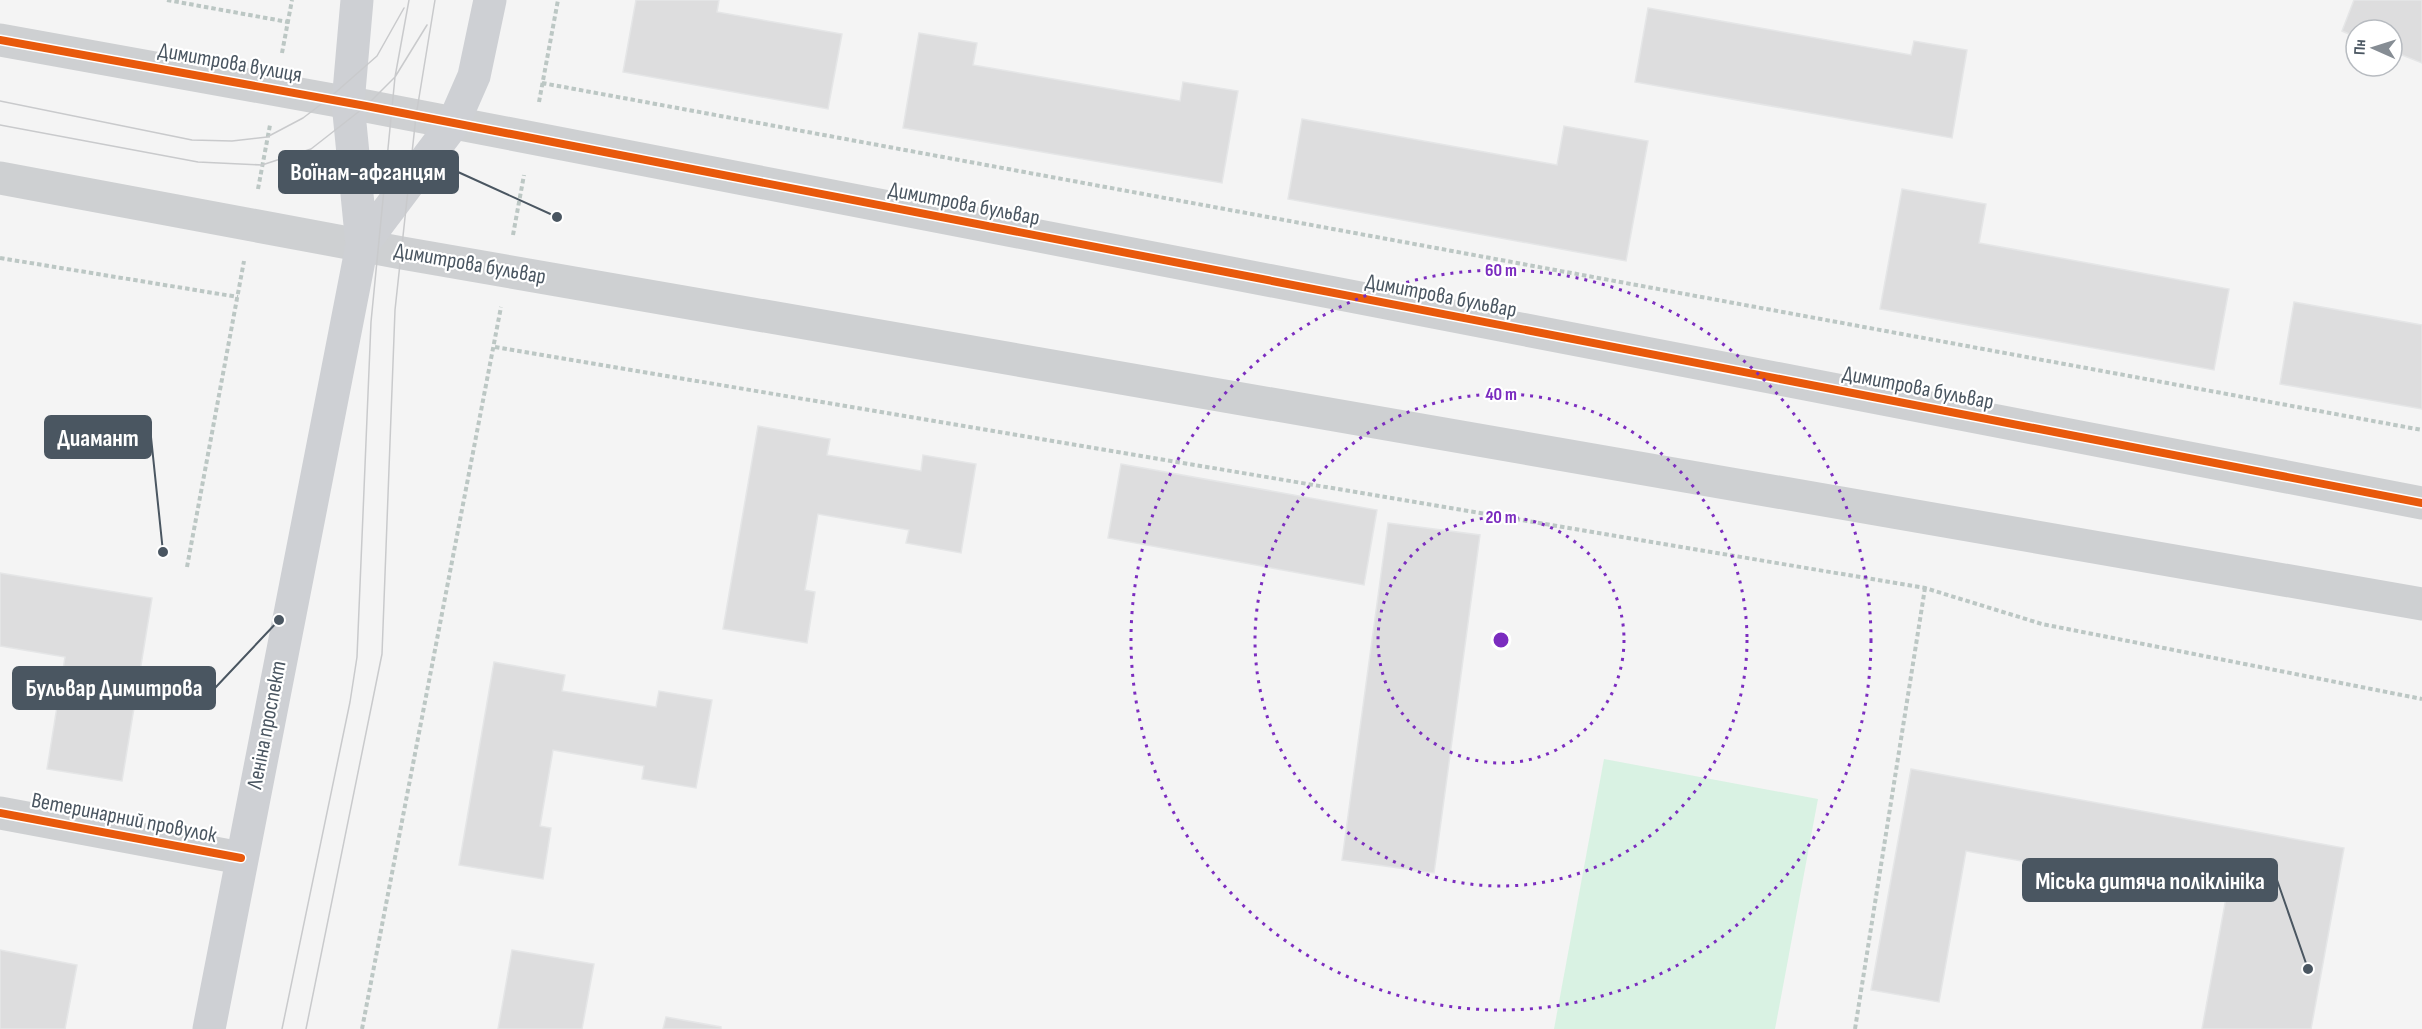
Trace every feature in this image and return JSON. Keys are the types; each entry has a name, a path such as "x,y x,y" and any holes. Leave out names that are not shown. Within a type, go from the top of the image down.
{"main road":[{"name":"Леніна проспект","path":"209,1029 362,244 348,103 357,0"},
{"name":"Леніна проспект","path":"362,244 453,124 474,76 490,0"}],"street":[{"name":"Димитрова вулиця","path":"0,40 453,124"},
{"name":"Димитрова бульвар","path":"453,124 2422,503"},
{"path":"0,178 362,244"},
{"name":"Димитрова бульвар","path":"362,244 2422,604"},
{"name":"Ветеринарний провулок","path":"0,813 241,858"}],"path":[{"path":"167,0 288,22"},
{"path":"187,567 292,0"},
{"path":"362,1029 495,347 506,270 558,0"},
{"path":"543,83 2422,430"},
{"path":"0,258 238,297"},
{"path":"495,347 1925,588 2042,624 2422,699"},
{"path":"1855,1029 1925,588"}],"green space":[{"path":"1604,759 1818,799 1775,1029 1554,1029"}],"building":[{"path":"636,0 719,0 717,12 842,34 828,109 623,72"},
{"path":"2354,0 2422,0 2422,63 2404,56 2404,18 2347,18"},
{"path":"1648,8 1911,55 1914,41 1967,50 1952,138 1635,82"},
{"path":"919,33 977,43 973,65 1180,101 1183,82 1238,91 1222,183 903,128"},
{"path":"1302,119 1557,165 1564,126 1648,141 1626,261 1288,199"},
{"path":"1902,189 1986,204 1979,243 2229,289 2214,370 1880,309"},
{"path":"2294,302 2422,325 2422,409 2280,384"},
{"path":"758,426 830,439 827,455 921,471 923,455 976,464 961,553 906,543 909,530 818,514 805,590 815,592 807,643 723,629"},
{"path":"1121,464 1377,510 1364,585 1108,538"},
{"path":"1388,523 1480,535 1434,873 1342,860"},
{"path":"0,573 152,598 122,781 47,769 65,657 0,646"},
{"path":"494,662 565,675 562,691 656,707 659,691 712,700 696,788 642,779 644,766 553,750 540,826 551,828 543,879 459,865"},
{"path":"1911,769 2344,848 2311,1029 2202,1029 2226,898 1966,851 1939,1002 1871,990"},
{"path":"0,950 77,965 65,1029 0,1029"},
{"path":"512,950 594,964 582,1029 498,1029"},
{"path":"666,1017 721,1027 721,1029 663,1029"}],"tram line":[{"path":"282,1029 350,702 357,657 371,322 395,77 409,0"},
{"path":"306,1029 382,654 395,310 416,116 435,0"},
{"path":"0,101 192,140 232,141 267,137 303,118 377,56 404,8"},
{"path":"0,125 198,162 262,165 311,149 366,106 395,77 427,25"}],"cycle path":[{"path":"0,40 366,106 2422,503"},
{"path":"0,813 241,858"}],"place":[{"name":"Воїнам-афганцям","path":"557,217"},
{"name":"Диамант","path":"163,552"},
{"name":"Бульвар Димитрова","path":"279,620"},
{"name":"Міська дитяча поліклініка","path":"2308,969"}]}
